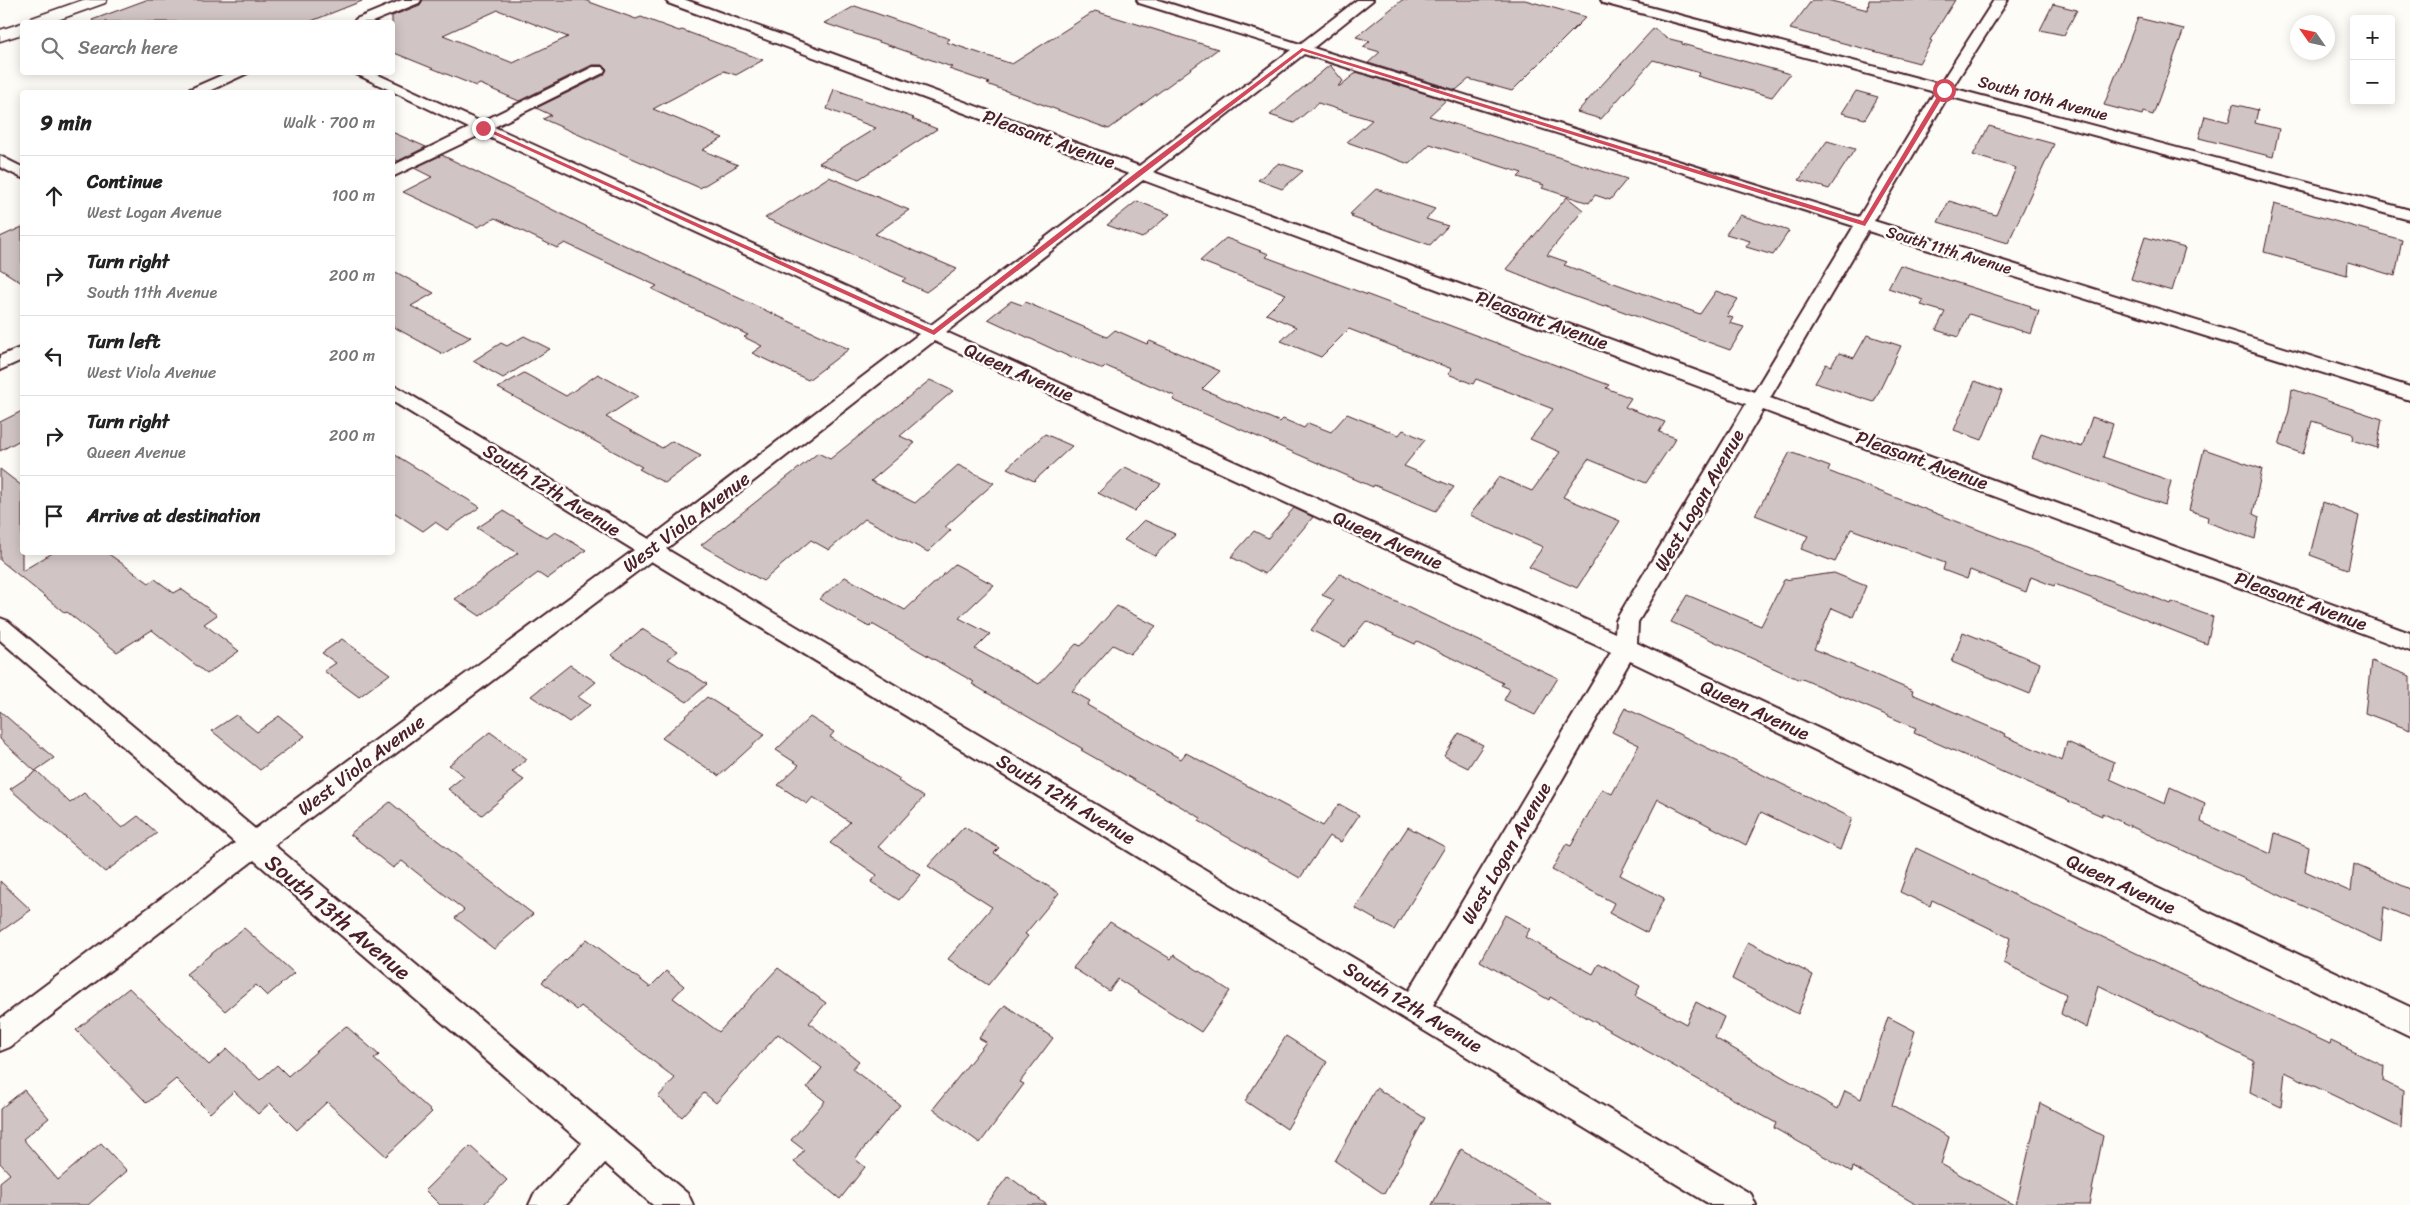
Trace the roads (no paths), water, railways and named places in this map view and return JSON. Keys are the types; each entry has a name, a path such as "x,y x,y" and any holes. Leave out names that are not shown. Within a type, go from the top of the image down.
{"main road":[{"path":"44,20 99,0"},
{"path":"0,36 20,29"}],"street":[{"path":"366,20 414,0"},
{"name":"Pleasant Avenue","path":"673,0 2410,642"},
{"name":"South 11th Avenue","path":"1144,0 2410,394"},
{"name":"West Viola Avenue","path":"0,1037 650,550 1366,0"},
{"name":"South 10th Avenue","path":"1608,0 2410,215"},
{"name":"West Logan Avenue","path":"1415,1008 1625,648 1628,621 1944,90 2001,0"},
{"path":"395,171 598,70"},
{"path":"200,90 236,75"},
{"name":"Queen Avenue","path":"366,75 1625,648 2410,1022"},
{"path":"0,364 20,355"},
{"name":"South 12th Avenue","path":"395,394 650,550 1740,1205"},
{"name":"South 13th Avenue","path":"0,627 677,1205"},
{"path":"545,1205 604,1142"}]}
